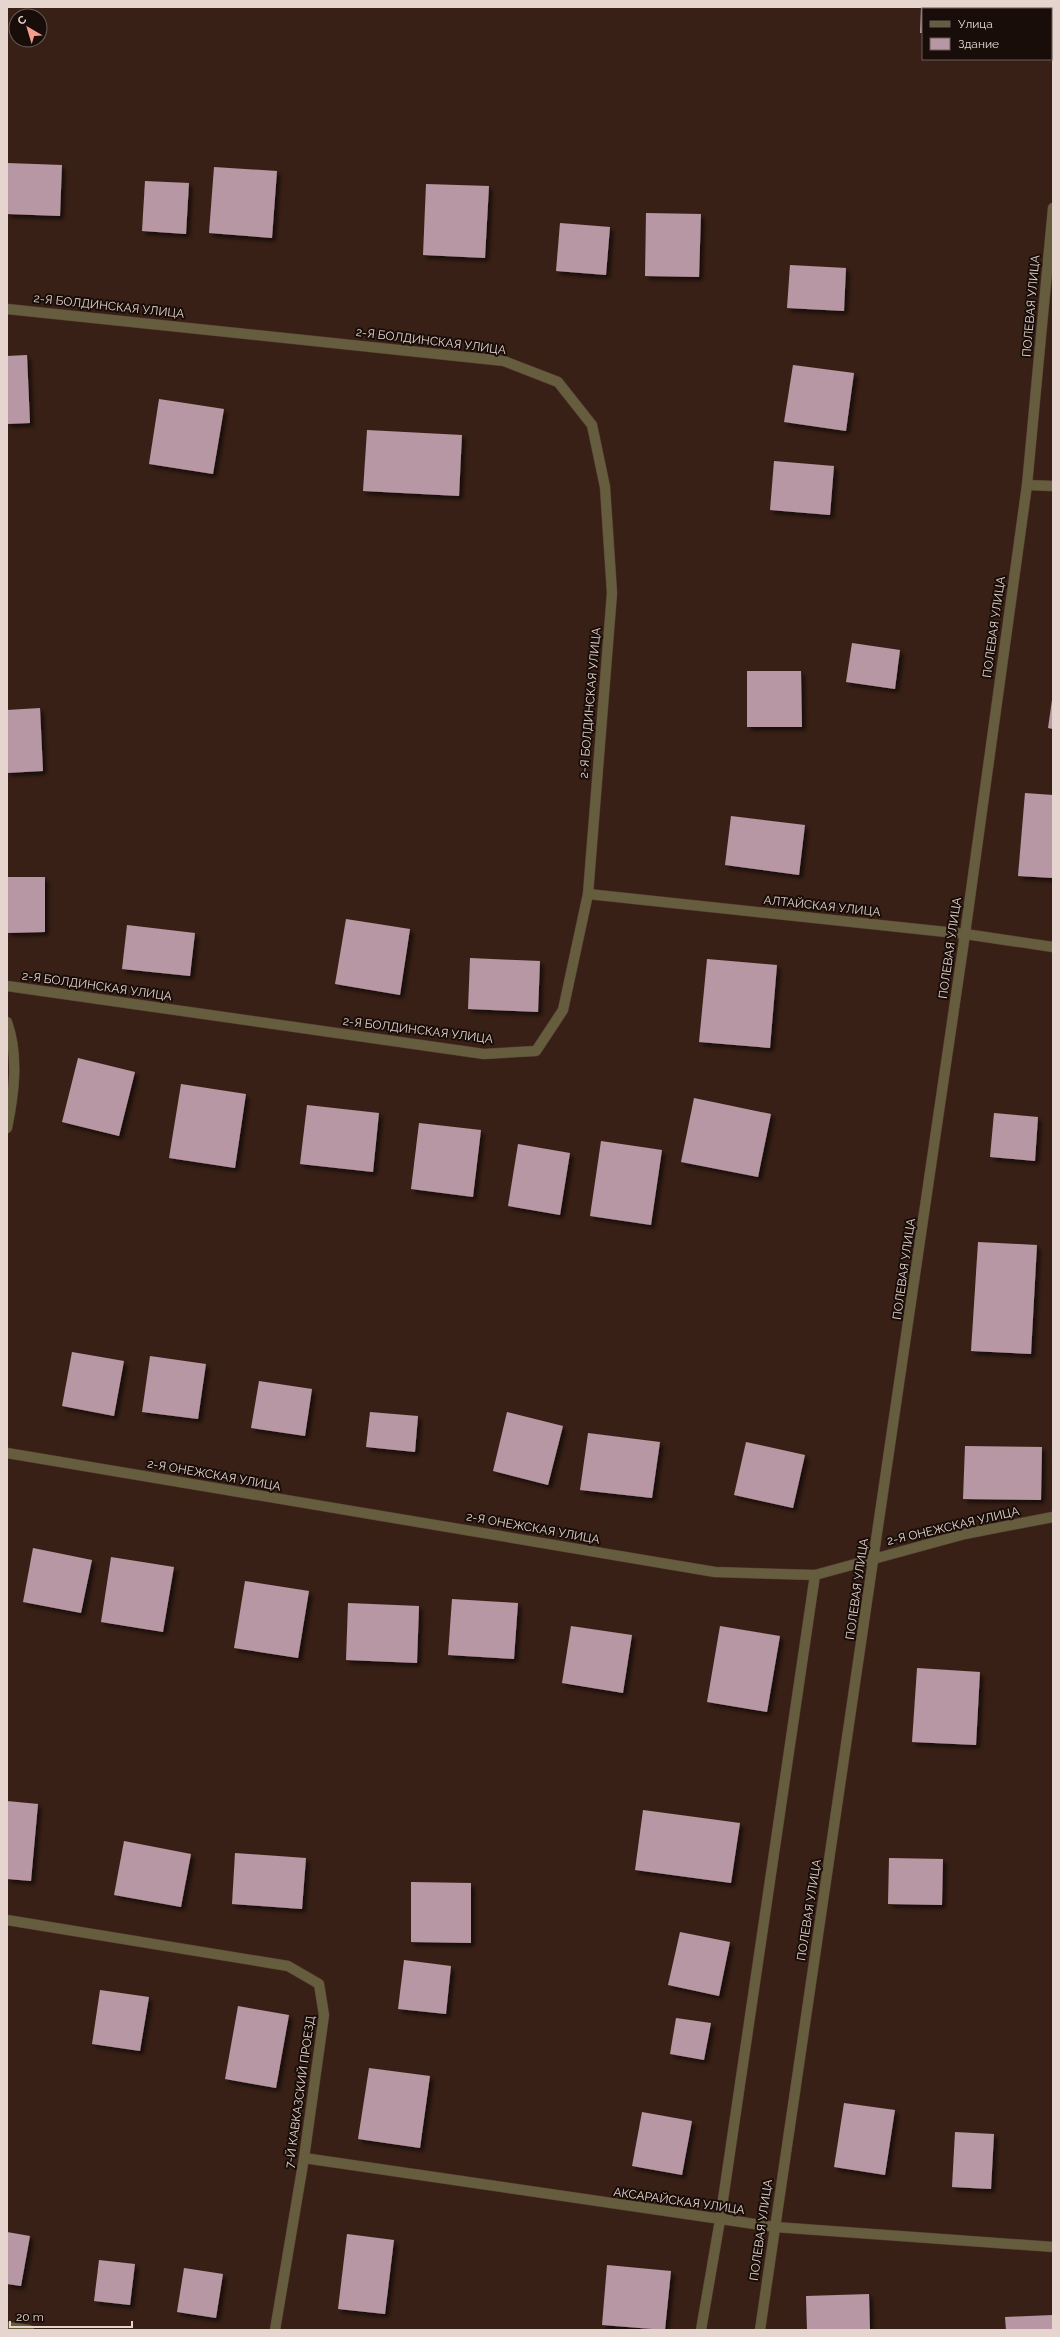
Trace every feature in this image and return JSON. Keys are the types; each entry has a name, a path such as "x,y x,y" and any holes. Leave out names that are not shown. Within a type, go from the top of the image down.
{"street":[{"name":"ПОЛЕВАЯ УЛИЦА","path":"760,2330 774,2227 875,1558 965,934 1027,485 1053,208"},
{"name":"2-Я БОЛДИНСКАЯ УЛИЦА","path":"7,309 504,361 558,382 592,425 605,487 612,594 588,894 563,1010 536,1051 484,1054 7,986"},
{"path":"1027,485 1053,486"},
{"name":"АЛТАЙСКАЯ УЛИЦА","path":"588,894 965,934 1053,946"},
{"path":"7,1022 12,1037 14,1095 7,1128"},
{"name":"2-Я ОНЕЖСКАЯ УЛИЦА","path":"7,1453 715,1572 815,1575 965,1534 1053,1517"},
{"path":"701,2330 720,2220 815,1575"},
{"name":"7-Й КАВКАЗСКИЙ ПРОЕЗД","path":"7,1920 288,1966 320,1984 324,2015 304,2158 275,2330"},
{"name":"АКСАРАЙСКАЯ УЛИЦА","path":"304,2158 774,2227 1053,2247"},
{"path":"7,2327 29,2330"}],"building":[{"path":"921,7 966,7 922,8 922,33 920,33"},
{"path":"7,163 62,165 60,216 7,214"},
{"path":"214,167 277,171 272,238 209,233"},
{"path":"145,181 189,183 186,234 142,231"},
{"path":"426,184 489,186 485,258 423,255"},
{"path":"646,213 701,214 699,277 645,276"},
{"path":"560,223 610,227 606,275 556,271"},
{"path":"790,265 846,268 844,311 787,308"},
{"path":"27,355 30,423 7,424 7,356"},
{"path":"793,365 854,373 846,431 784,422"},
{"path":"159,399 224,409 213,474 149,464"},
{"path":"367,430 462,435 459,496 363,491"},
{"path":"774,461 834,466 830,515 770,510"},
{"path":"852,643 900,650 895,689 846,682"},
{"path":"747,671 801,671 802,727 747,727"},
{"path":"1053,700 1053,729 1048,728"},
{"path":"40,708 43,771 7,773 7,710"},
{"path":"1025,793 1053,795 1053,878 1018,876"},
{"path":"731,816 805,825 799,875 725,865"},
{"path":"7,877 45,877 45,932 7,933"},
{"path":"346,919 410,929 400,995 335,984"},
{"path":"127,925 195,933 190,976 122,969"},
{"path":"470,958 540,961 538,1012 468,1009"},
{"path":"707,959 777,965 770,1048 699,1042"},
{"path":"78,1058 135,1072 119,1136 62,1122"},
{"path":"181,1084 246,1094 235,1168 169,1158"},
{"path":"694,1098 771,1114 758,1177 681,1162"},
{"path":"307,1105 379,1113 373,1172 300,1164"},
{"path":"994,1113 1038,1117 1035,1161 990,1157"},
{"path":"419,1123 481,1130 473,1197 411,1189"},
{"path":"601,1141 662,1150 651,1225 590,1216"},
{"path":"518,1144 570,1153 560,1215 508,1206"},
{"path":"978,1242 1037,1245 1031,1354 971,1351"},
{"path":"72,1352 124,1361 114,1416 62,1406"},
{"path":"150,1356 206,1364 198,1419 142,1412"},
{"path":"259,1381 312,1389 305,1436 251,1428"},
{"path":"370,1412 418,1416 415,1452 366,1447"},
{"path":"507,1412 563,1426 548,1485 493,1471"},
{"path":"588,1433 660,1442 652,1498 580,1490"},
{"path":"746,1442 805,1455 793,1508 734,1495"},
{"path":"965,1446 1042,1447 1041,1500 963,1499"},
{"path":"33,1548 92,1560 81,1613 23,1602"},
{"path":"111,1557 174,1567 163,1632 101,1622"},
{"path":"245,1581 309,1591 298,1658 234,1648"},
{"path":"452,1599 518,1603 514,1659 448,1655"},
{"path":"348,1603 419,1606 417,1663 346,1660"},
{"path":"571,1626 632,1635 623,1693 562,1683"},
{"path":"720,1626 780,1636 767,1712 707,1702"},
{"path":"917,1668 980,1672 976,1745 912,1742"},
{"path":"7,1801 38,1804 31,1881 7,1879"},
{"path":"643,1810 740,1823 731,1883 635,1870"},
{"path":"124,1841 191,1854 181,1907 114,1895"},
{"path":"235,1853 306,1858 302,1909 232,1904"},
{"path":"889,1858 943,1859 942,1905 888,1904"},
{"path":"411,1882 471,1883 471,1943 411,1942"},
{"path":"680,1932 730,1942 719,1996 668,1985"},
{"path":"404,1960 451,1966 446,2014 398,2009"},
{"path":"100,1990 149,1997 140,2051 92,2044"},
{"path":"238,2006 289,2015 276,2088 225,2079"},
{"path":"676,2018 711,2023 704,2060 670,2054"},
{"path":"369,2068 430,2076 420,2148 358,2139"},
{"path":"844,2103 895,2110 885,2175 834,2167"},
{"path":"642,2112 692,2121 682,2175 632,2166"},
{"path":"955,2132 994,2134 991,2189 952,2187"},
{"path":"7,2232 30,2236 21,2286 7,2284"},
{"path":"347,2234 394,2240 385,2314 338,2309"},
{"path":"99,2260 135,2264 130,2305 94,2301"},
{"path":"607,2265 671,2271 665,2330 602,2325"},
{"path":"184,2268 223,2274 216,2318 177,2312"},
{"path":"869,2294 870,2330 807,2330 806,2296"},
{"path":"1053,2315 1053,2330 1006,2330 1005,2317"}]}
